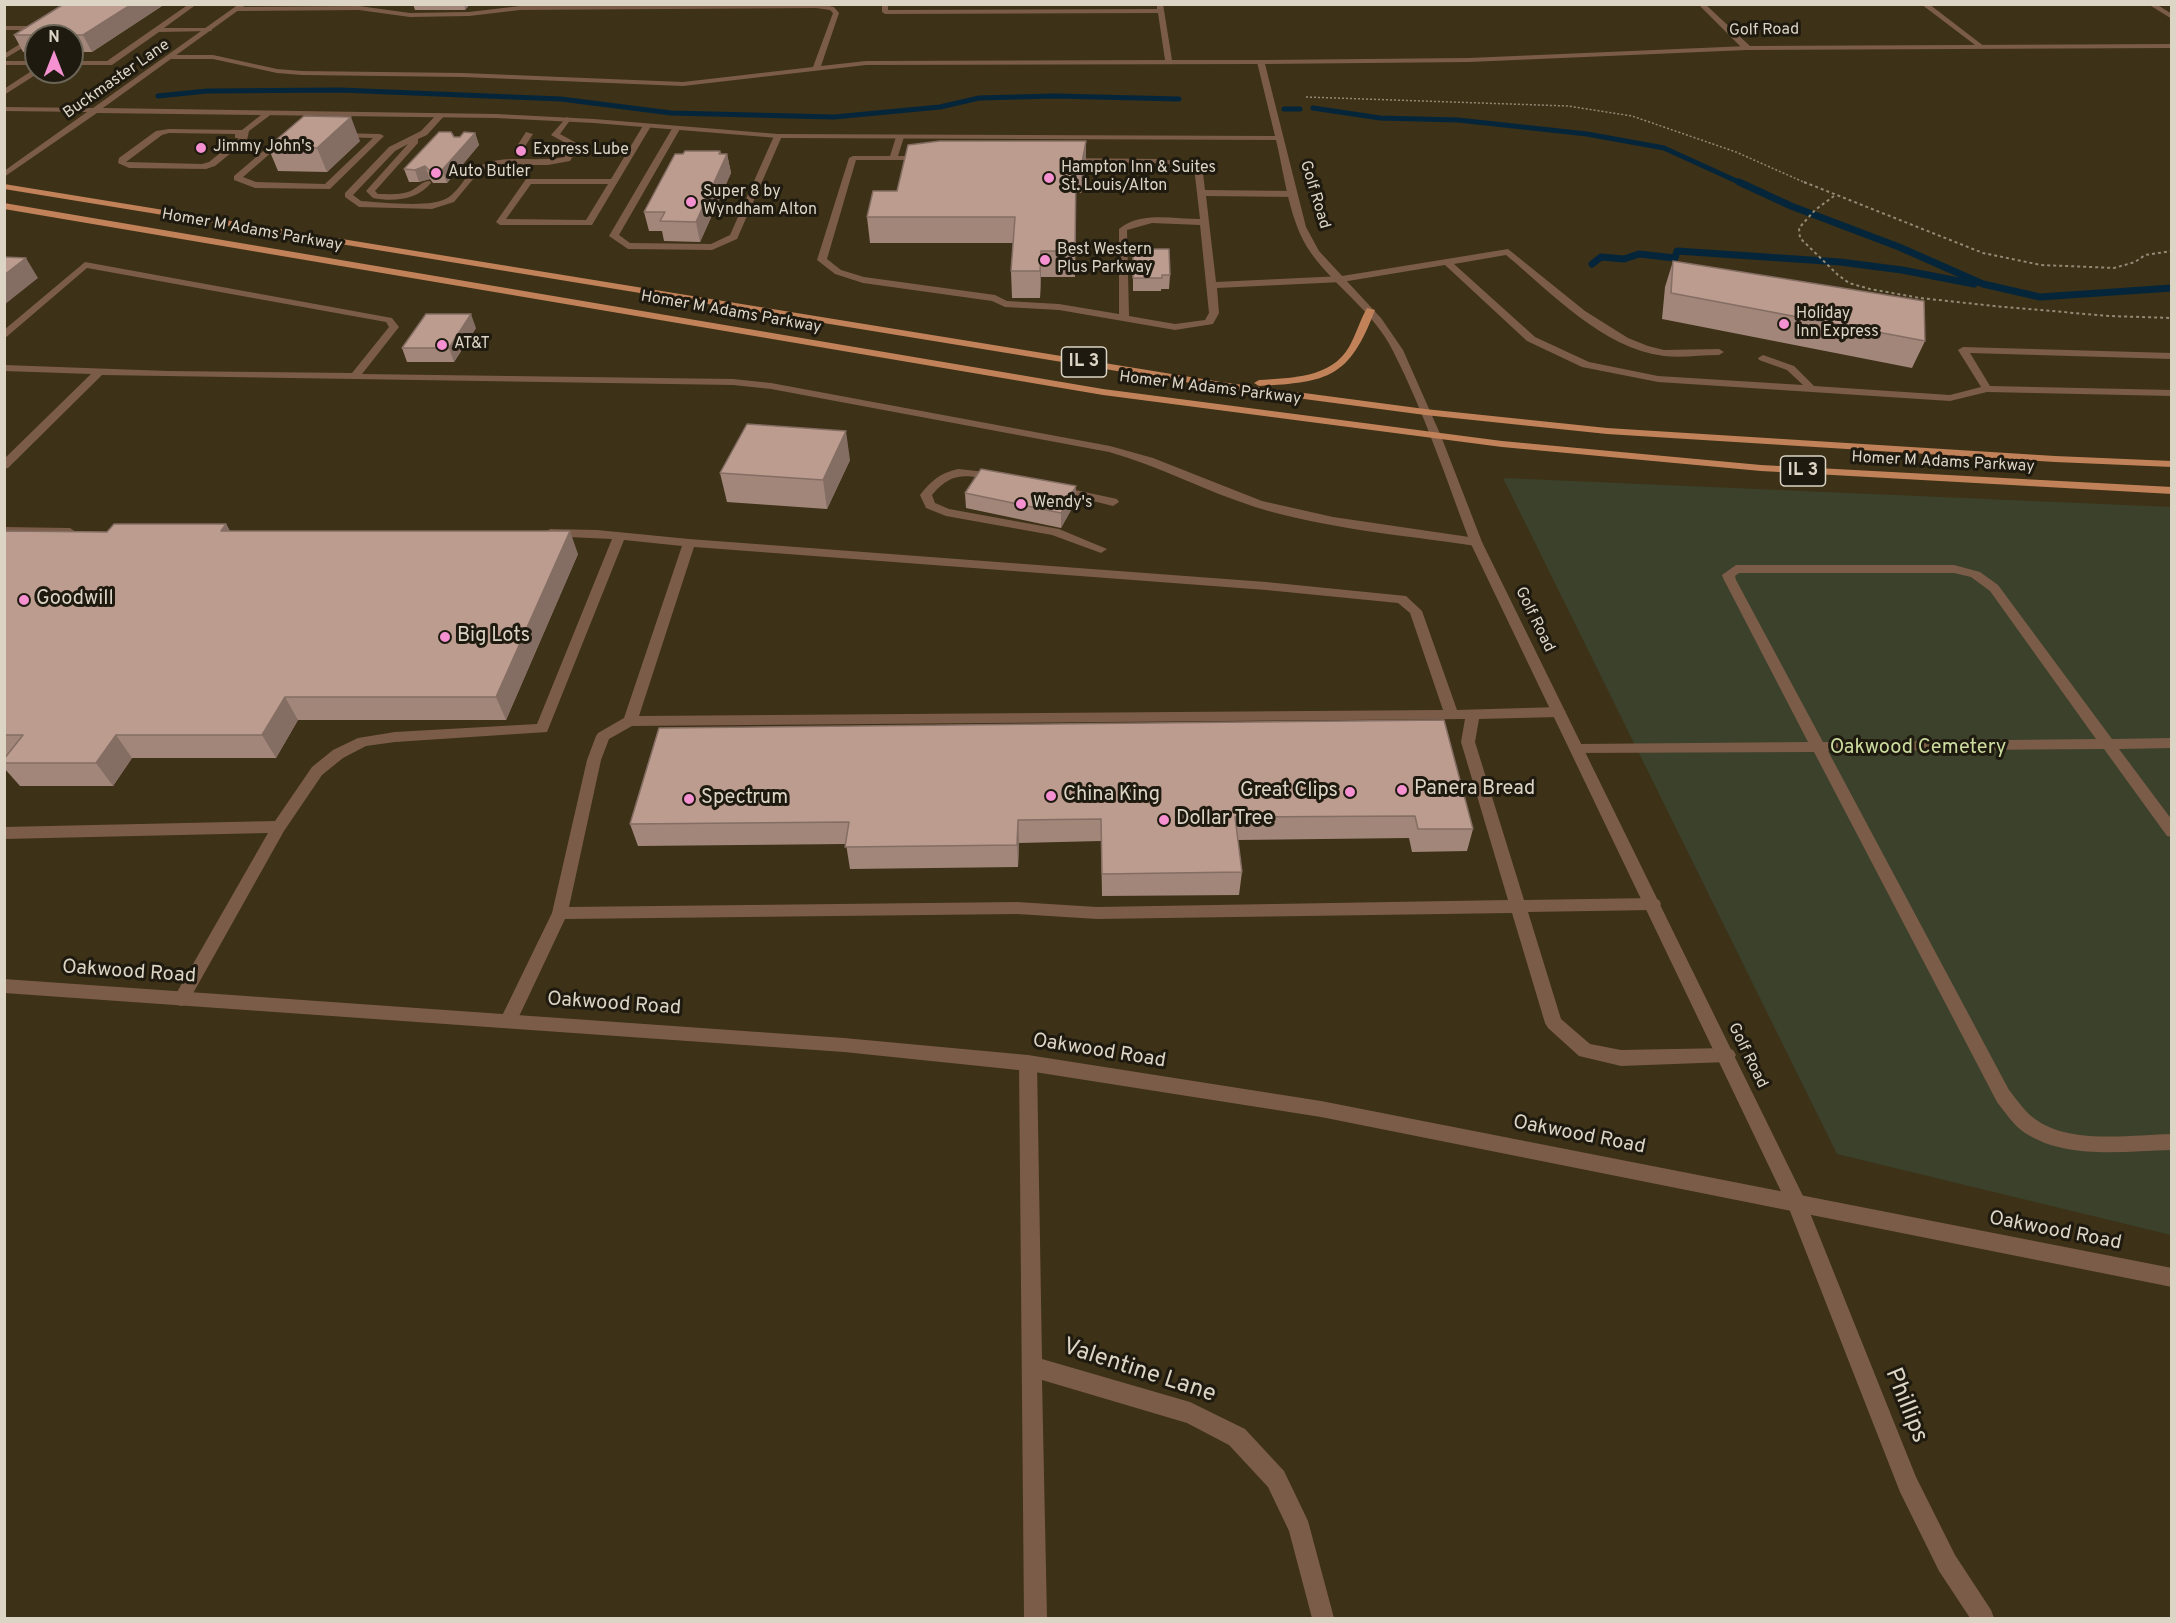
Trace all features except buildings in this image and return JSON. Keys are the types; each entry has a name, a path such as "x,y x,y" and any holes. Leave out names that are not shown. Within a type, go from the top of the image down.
{"main road":[{"name":"Homer M Adams Parkway","path":"4,186 1221,385 1425,412 1607,431 2055,459 2172,464"},
{"name":"Homer M Adams Parkway","path":"4,206 1091,390 1435,436 1761,468 2172,491"},
{"path":"1221,385 1286,381 1315,376 1336,367 1348,356 1356,343 1370,310"}],"street":[{"path":"84,63 109,63 194,4"},
{"path":"885,4 885,12 1161,8 1169,62"},
{"path":"1701,4 1747,48"},
{"path":"1924,4 1982,47"},
{"path":"2151,4 2172,17"},
{"path":"241,7 340,6 417,15 469,14 520,8 816,5 832,8 836,13 817,67"},
{"name":"Buckmaster Lane","path":"4,175 241,7"},
{"path":"4,28 24,28"},
{"path":"156,30 210,30"},
{"path":"4,57 24,45"},
{"name":"Golf Road","path":"1797,1204 1727,1055 1476,542 1435,436 1398,350 1370,310 1315,252 1302,227 1261,62 1469,60 1747,48 2172,46"},
{"path":"172,57 230,59 269,69 302,73 512,76 657,84 708,82 817,67 866,63 1261,62"},
{"path":"4,63 24,63"},
{"path":"4,93 24,80"},
{"path":"4,109 567,119 778,136 1279,138"},
{"path":"246,132 169,130 159,134 122,163 201,163 246,132 269,113"},
{"path":"312,114 237,178 255,185 327,187 380,136 323,135"},
{"path":"427,183 419,192 402,197 376,196 370,191 441,115"},
{"path":"424,133 392,150 348,195 359,204 432,206 451,201 476,170 494,163 548,164 567,159 576,145 555,135 567,119"},
{"path":"613,182 529,181 500,222 589,223 647,126"},
{"path":"676,129 614,236 628,246 712,247 734,237 778,136"},
{"path":"289,134 300,134"},
{"path":"521,146 530,134"},
{"path":"894,158 900,137"},
{"path":"507,163 513,156"},
{"path":"917,158 853,158 822,260 838,272 863,280 995,298 1005,304 1059,308 1174,327 1209,322 1214,313 1198,165 1155,161 1060,160"},
{"path":"1201,193 1293,194"},
{"path":"1124,319 1124,229 1143,221 1204,222"},
{"path":"1212,285 1342,279 1508,252 1604,329 1641,348 1665,366"},
{"path":"1446,261 1531,339 1586,365 1665,366 1811,389 1950,398 1987,389 2172,393"},
{"path":"4,336 85,265 389,320 394,327 355,376"},
{"path":"1987,389 1964,350 2172,356"},
{"path":"1665,366 1719,351"},
{"path":"1763,358 1787,364 1800,374 1811,389"},
{"path":"4,368 663,380 771,386 1110,449 1149,460 1258,504 1333,521 1476,542"},
{"path":"4,466 100,371"},
{"path":"1015,481 968,472 952,473 937,480 926,495 930,505 946,512 1055,532 1101,549"},
{"path":"1050,488 1113,502"},
{"path":"4,531 81,532"},
{"path":"539,533 597,534 619,538 1266,586 1401,599 1416,611 1452,715"},
{"path":"181,999 279,827 316,771 338,754 363,741 395,737 542,729 619,538"},
{"path":"630,721 689,543"},
{"path":"2172,832 1994,588 1977,575 1954,569 1736,569 1728,575 2003,1096 2032,1128 2052,1137 2080,1142 2172,1142"},
{"path":"508,1020 560,914 594,760 603,736 630,721 1452,715 1559,712"},
{"path":"1473,714 1468,741 1554,1023 1585,1051 1621,1058 1727,1055"},
{"path":"1578,748 2172,743"},
{"path":"4,833 279,827"},
{"path":"560,914 1017,908 1097,913 1653,904"},
{"name":"Oakwood Road","path":"4,986 844,1045 1028,1063 1321,1109 2172,1278"},
{"name":"Valentine Lane","path":"1028,1063 1035,1618"},
{"name":"Phillips","path":"1797,1204 1908,1485 1947,1563 1983,1618"},
{"name":"Valentine Lane","path":"1032,1366 1190,1413 1237,1437 1276,1479 1281,1489 1300,1529 1323,1618"}],"path":[{"path":"1306,97 1568,106 1611,111 1657,124 1736,152 1835,196 1983,253 2010,260 2041,265 2114,268 2135,262 2145,255 2172,251"},
{"path":"1835,196 1825,201 1803,223 1799,228 1800,238 1849,283 1920,298 2109,316 2172,318"}],"green space":[{"name":"Oakwood Cemetery","path":"1503,478 2171,507 2171,1235 1837,1154"}],"waterway":[{"path":"158,96 207,91 340,90 561,99 671,113 834,117 940,107 979,98 1055,96 1179,99"},
{"path":"1313,108 1380,118 1458,120 1587,134 1664,148 1743,184"},
{"path":"1284,109 1300,109"},
{"path":"1739,182 1791,206 1899,247 1983,284 2040,297 2172,288"},
{"path":"1592,264 1601,257 1624,259 1639,254 1675,258 1677,251 1840,262 1902,270 1974,284"}],"place":[{"name":"Jimmy John's","path":"201,148"},
{"name":"Express Lube","path":"521,151"},
{"name":"Auto Butler","path":"436,173"},
{"name":"Hampton Inn & Suites St. Louis/Alton","path":"1049,178"},
{"name":"Super 8 by Wyndham Alton","path":"691,202"},
{"name":"Best Western Plus Parkway","path":"1045,260"},
{"name":"Holiday Inn Express","path":"1784,324"},
{"name":"AT&T","path":"442,345"},
{"name":"Wendy's","path":"1021,504"},
{"name":"Goodwill","path":"24,600"},
{"name":"Big Lots","path":"445,637"},
{"name":"Panera Bread","path":"1402,790"},
{"name":"Great Clips","path":"1350,792"},
{"name":"China King","path":"1051,796"},
{"name":"Spectrum","path":"689,799"},
{"name":"Dollar Tree","path":"1164,820"}]}
